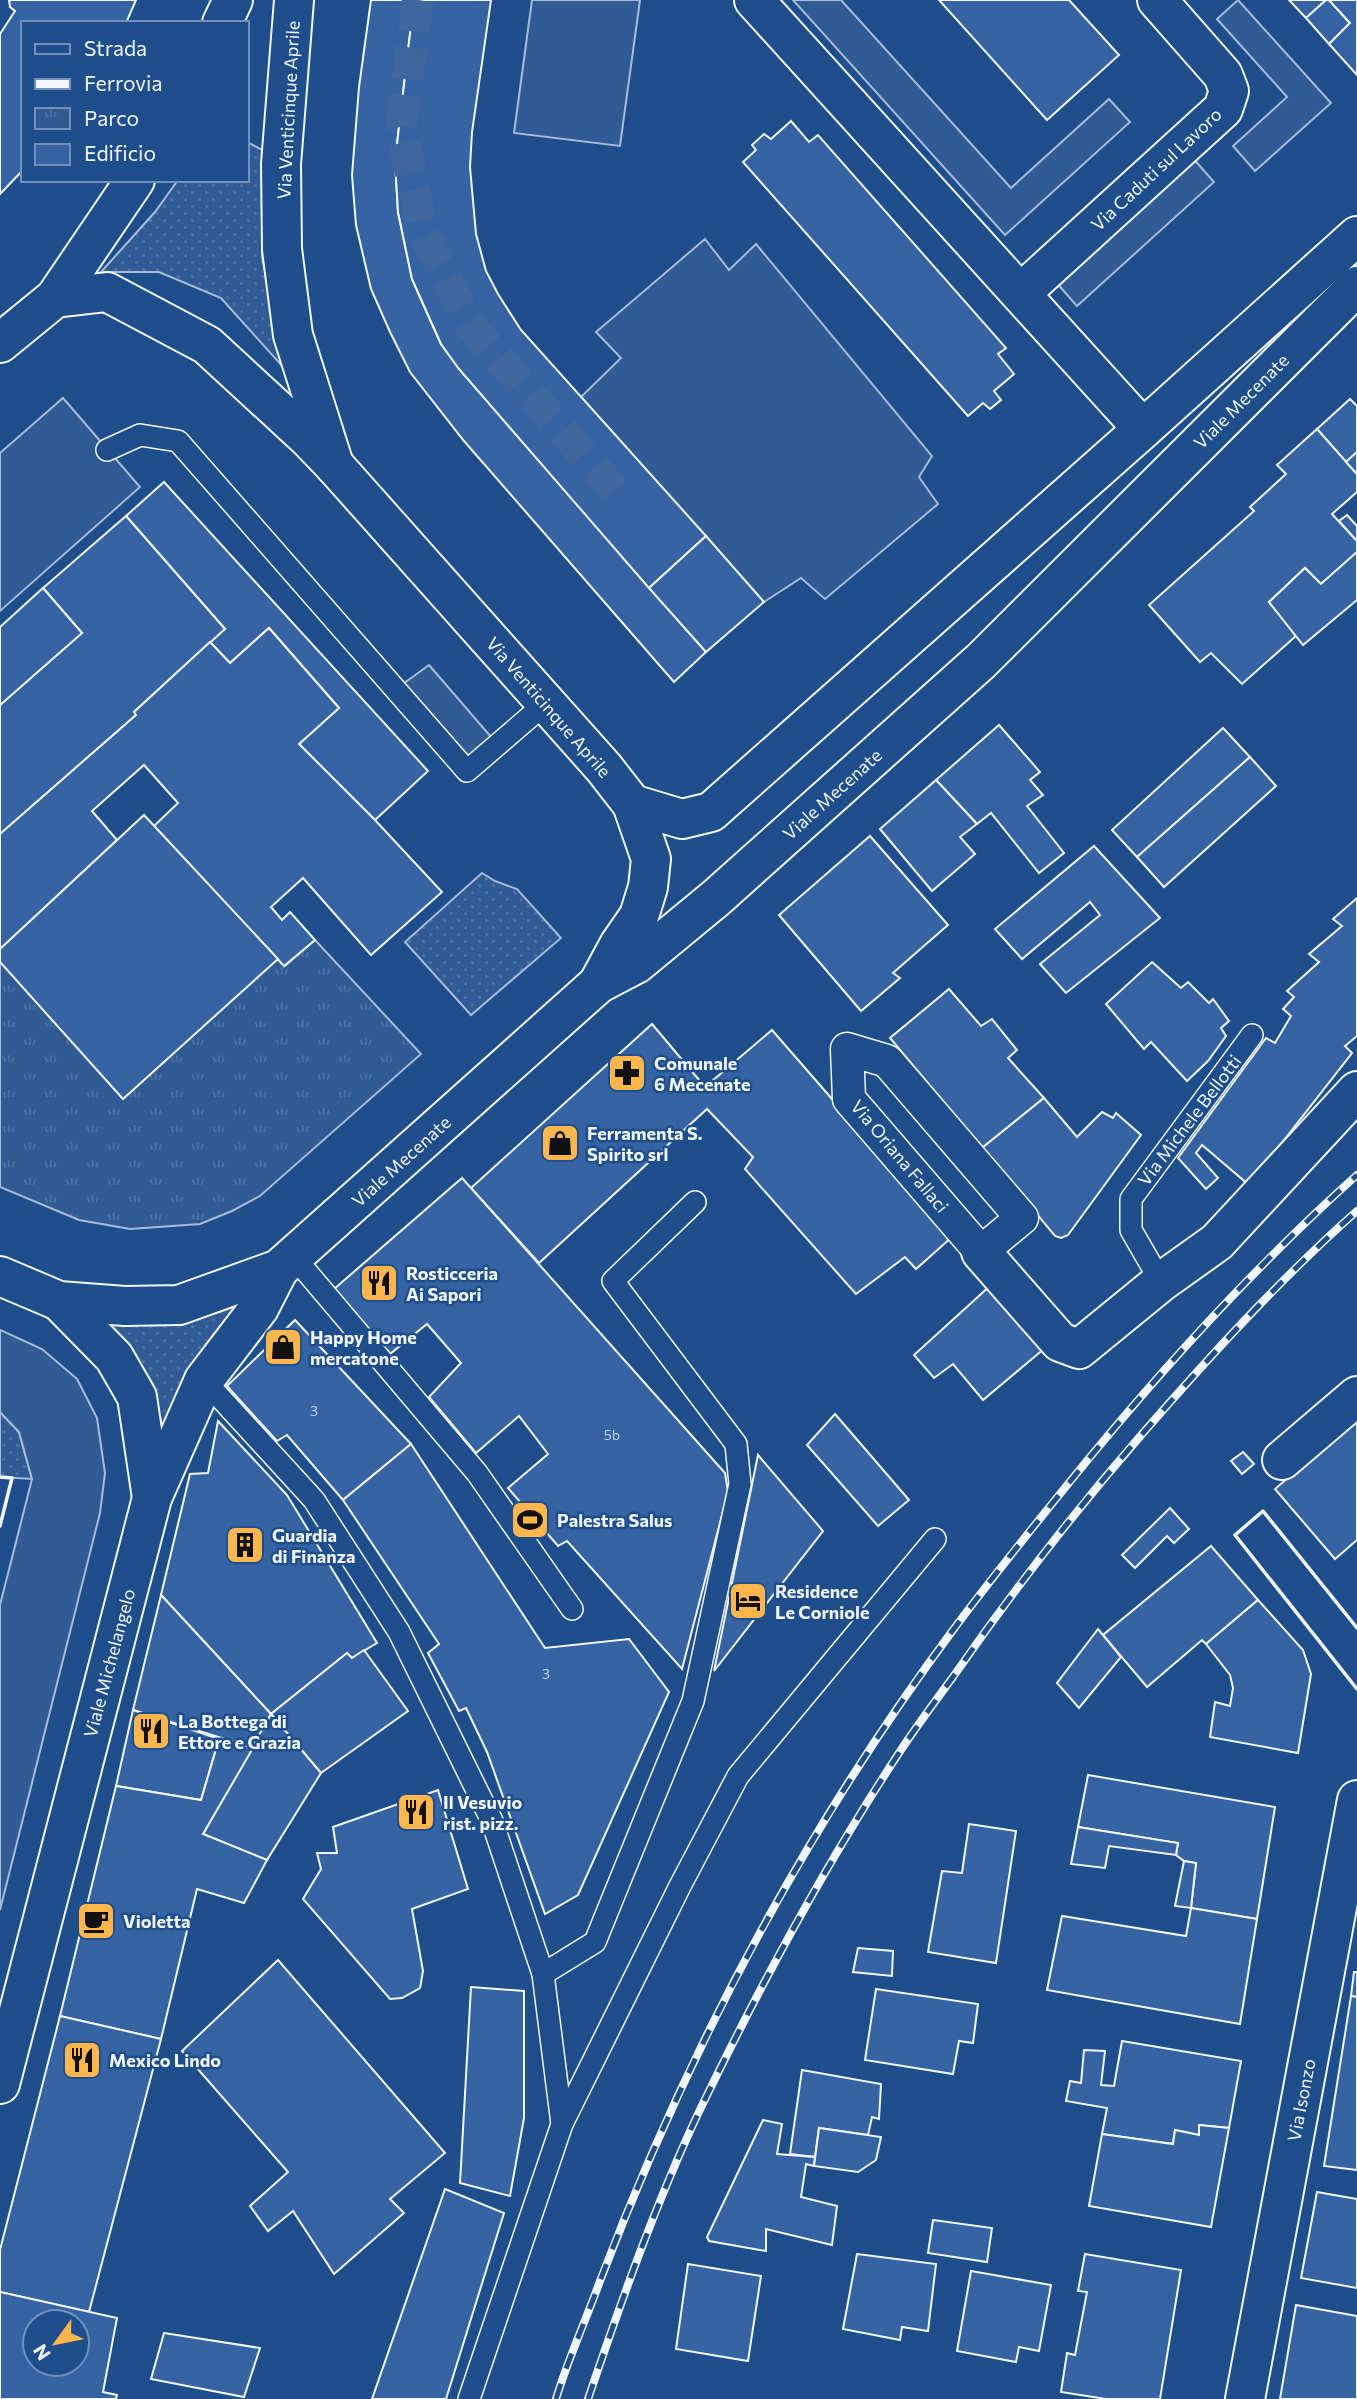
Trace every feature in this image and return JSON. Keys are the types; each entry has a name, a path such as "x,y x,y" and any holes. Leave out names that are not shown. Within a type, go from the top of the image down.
{"main road":[{"path":"223,21 233,0"},
{"name":"Via Venticinque Aprile","path":"295,0 281,164 282,249 293,335 334,465"},
{"path":"754,0 1143,429"},
{"name":"Via Caduti sul Lavoro","path":"1021,293 1223,109 1228,91 1223,75 1157,0"},
{"path":"0,343 55,298 134,182"},
{"path":"632,804 682,819 711,812 1357,236"},
{"name":"Viale Mecenate","path":"287,1263 598,984 636,964 716,898 981,661 1357,286"},
{"name":"Via Venticinque Aprile","path":"55,298 107,292 207,345 334,465 604,768 632,804 651,859 648,887 639,916 619,945 598,984"},
{"path":"981,1252 1060,1342 1079,1349 1161,1282 1217,1242 1357,1091"},
{"path":"0,1276 59,1301 125,1306 178,1305 287,1263"},
{"name":"Viale Michelangelo","path":"0,2084 152,1498 204,1380 259,1308 287,1263"},
{"path":"59,1301 114,1357 137,1397 152,1498"},
{"path":"1282,1460 1357,1396"},
{"name":"Via Isonzo","path":"1245,2399 1357,1800"}],"street":[{"name":"Via Oriana Fallaci","path":"847,1049 887,1061 1022,1217 981,1252 849,1099 847,1049"}],"lane":[{"path":"107,450 140,435 178,442 467,771 546,703"},
{"name":"Via Michele Bellotti","path":"1161,1282 1131,1230 1131,1199 1252,1035"},
{"path":"543,1974 595,1942 693,1701 740,1484 736,1444 614,1281 695,1202"},
{"path":"287,1263 477,1474 572,1609"},
{"path":"204,1380 314,1500 399,1632 492,1821 543,1974 562,2124"},
{"path":"469,2399 562,2124 738,1776 935,1539"}],"green space":[{"path":"248,143 268,153 262,256 283,367 221,298 159,272 101,272 155,212 177,182 248,182"},
{"path":"482,873 517,889 561,938 471,1015 405,942"},
{"path":"315,940 421,1054 260,1196 200,1224 130,1229 79,1220 0,1187 0,962 278,959 285,966"},
{"path":"245,1303 163,1427 135,1355 109,1324 182,1325"},
{"path":"0,1412 19,1432 32,1479 0,1477"}],"shaded area":[{"path":"532,0 640,0 620,146 514,133"},
{"path":"793,0 841,0 1011,188 1109,99 1130,122 1005,235"},
{"path":"1238,0 1331,103 1255,171 1233,146 1287,97 1217,19"},
{"path":"1191,156 1214,182 1077,306 1054,280"},
{"path":"705,239 729,270 756,244 932,456 919,477 938,504 825,599 801,578 764,602 581,397 621,358 596,332"},
{"path":"63,398 140,487 0,611 0,453"},
{"path":"429,665 498,745 467,771 396,689"},
{"path":"0,1330 42,1349 77,1379 97,1418 105,1473 100,1513 0,1910 0,1605 32,1479 19,1432 0,1412"}],"building":[{"path":"9,0 136,0 127,21 21,21 21,172 0,194 0,34 15,11 10,7"},
{"path":"371,0 414,0 395,161 398,212 412,279 427,313 441,344 459,369 706,652 674,682 464,441 410,372 390,332 371,289 356,225 352,175 359,87"},
{"path":"414,0 491,0 472,132 470,167 476,234 486,271 521,330 706,536 649,588 459,369 441,344 412,279 398,212 395,161"},
{"path":"939,0 1069,0 1119,55 1047,120"},
{"path":"1289,0 1326,0 1306,18"},
{"path":"1326,0 1350,23 1329,44 1306,18"},
{"path":"1329,0 1357,0 1357,75 1329,44 1350,23"},
{"path":"791,121 809,142 818,135 1006,348 998,354 1014,374 994,391 1001,400 990,409 983,403 968,416 743,162 756,150 752,145 764,134 771,139"},
{"path":"1350,399 1357,406 1357,452 1346,462 1317,429"},
{"path":"1317,429 1357,474 1357,492 1332,514 1357,541 1357,552 1321,584 1305,568 1269,602 1297,635 1242,684 1211,653 1200,662 1149,605 1254,511 1250,507 1286,474 1277,465"},
{"path":"1357,452 1357,474 1346,462"},
{"path":"164,482 428,771 375,820 299,744 339,708 269,628 230,663 210,642 225,629 126,516"},
{"path":"1347,515 1357,526 1357,541 1339,521"},
{"path":"126,516 225,629 134,712 136,715 0,834 0,705 82,633 43,588"},
{"path":"706,536 764,602 706,652 649,588"},
{"path":"1357,552 1357,600 1303,645 1269,602 1305,568 1321,584"},
{"path":"43,588 82,633 0,705 0,627"},
{"path":"269,628 339,708 299,744 442,892 371,955 303,878 271,907 282,920 290,912 315,940 284,966 154,826 178,803 144,765 92,811 117,840 0,949 0,834 136,715 134,712 210,642 230,663"},
{"path":"999,725 1040,772 1030,780 1043,795 1027,806 1064,853 1039,873 991,813 977,824 936,780"},
{"path":"1223,728 1250,757 1137,857 1112,830"},
{"path":"1250,757 1276,786 1164,887 1137,857"},
{"path":"936,780 977,824 960,837 975,854 932,891 880,829"},
{"path":"144,815 278,959 123,1099 0,962 0,949"},
{"path":"870,836 948,925 893,973 900,978 861,1011 779,915"},
{"path":"1094,846 1160,918 1066,993 1040,964 1100,915 1090,902 1022,959 995,929"},
{"path":"1357,898 1357,1036 1345,1046 1352,1053 1249,1185 1202,1145 1196,1153 1218,1178 1206,1189 1178,1158 1266,1038 1275,1043 1291,1016 1283,1009 1294,997 1287,991 1319,962 1309,954 1342,926 1333,919"},
{"path":"1152,962 1181,988 1188,982 1209,1003 1213,999 1229,1021 1221,1028 1226,1036 1208,1061 1187,1081 1151,1042 1144,1049 1106,1004"},
{"path":"949,989 981,1026 992,1019 1017,1050 1008,1058 1044,1098 982,1148 890,1038"},
{"path":"652,1024 705,1087 772,1030 952,1237 916,1269 905,1257 856,1294 745,1169 753,1157 707,1109 539,1263 471,1188"},
{"path":"1044,1098 1077,1137 1102,1112 1113,1118 1116,1113 1141,1135 1068,1235 1061,1238 1055,1236 982,1148"},
{"path":"462,1178 725,1473 728,1492 682,1669 567,1541 558,1546 508,1488 548,1454 519,1416 476,1453 429,1397 461,1363 427,1324 390,1354 334,1289"},
{"path":"991,1285 1045,1348 983,1400 953,1364 934,1378 914,1355"},
{"path":"295,1320 411,1444 343,1500 287,1435 277,1441 227,1386"},
{"path":"835,1414 909,1500 878,1526 807,1445"},
{"path":"1357,1418 1357,1540 1335,1559 1275,1489"},
{"name":"Guardia di Finanza","path":"218,1421 287,1495 377,1643 352,1658 347,1653 271,1714 161,1595 190,1474 208,1473"},
{"path":"411,1444 545,1648 629,1639 669,1692 578,1895 545,1914 487,1752 466,1708 459,1711 428,1653 439,1644 343,1500"},
{"path":"1243,1452 1254,1464 1242,1474 1231,1461"},
{"name":"Residence Le Corniole","path":"758,1455 823,1531 714,1671"},
{"path":"1170,1508 1189,1529 1174,1543 1167,1536 1135,1568 1122,1555"},
{"path":"1211,1546 1258,1600 1206,1644 1202,1640 1147,1687 1103,1635"},
{"path":"161,1595 271,1714 253,1748 133,1710"},
{"path":"1258,1600 1303,1650 1311,1674 1298,1753 1210,1737 1215,1702 1230,1706 1233,1688 1230,1675 1206,1644"},
{"path":"1098,1629 1121,1657 1079,1708 1057,1683"},
{"path":"364,1650 408,1711 321,1773 271,1714 347,1653 352,1658"},
{"path":"133,1710 219,1739 201,1800 116,1786"},
{"path":"271,1714 321,1773 267,1860 203,1834"},
{"path":"219,1739 253,1748 203,1834 267,1860 244,1903 197,1889 161,2039 60,2016 116,1786 201,1800"},
{"path":"1088,1775 1275,1807 1257,1919 1191,1908 1196,1863 1184,1861 1176,1855 1178,1843 1078,1827"},
{"path":"438,1790 468,1889 412,1909 423,1971 420,1988 402,1998 390,1999 303,1899 321,1869 317,1853 337,1853 333,1827"},
{"path":"969,1824 1016,1831 996,1963 928,1952 942,1871 962,1873"},
{"path":"1078,1827 1178,1843 1176,1855 1109,1846 1105,1868 1071,1864"},
{"path":"1184,1861 1196,1863 1191,1908 1175,1906"},
{"path":"1191,1908 1257,1919 1240,2024 1047,1990 1062,1916 1186,1936"},
{"path":"858,1948 893,1951 892,1976 853,1972"},
{"path":"278,1960 445,2153 390,2199 404,2213 334,2274 293,2211 268,2231 250,2206 288,2172 182,2051"},
{"path":"1354,1972 1357,1972 1357,1997 1351,1996"},
{"path":"471,1987 524,1991 524,2118 510,2196 460,2183"},
{"path":"876,1989 978,2004 973,2043 959,2041 953,2074 865,2060"},
{"path":"1351,1996 1357,1997 1357,2170 1324,2166"},
{"path":"60,2016 161,2039 90,2308 71,2308 0,2292 0,2250"},
{"path":"1122,2041 1241,2061 1229,2128 1199,2125 1199,2135 1175,2130 1173,2144 1102,2134 1107,2108 1066,2101 1070,2081 1081,2083 1084,2050 1105,2051 1101,2085 1114,2086"},
{"path":"802,2070 881,2084 879,2119 872,2117 868,2135 819,2128 815,2157 790,2154"},
{"path":"763,2120 782,2124 777,2154 815,2157 814,2166 806,2164 801,2197 837,2206 832,2245 766,2229 766,2251 709,2241 707,2237"},
{"path":"1199,2125 1229,2128 1211,2227 1089,2206 1102,2134 1173,2144 1175,2130 1199,2135"},
{"path":"819,2128 881,2137 876,2160 858,2172 814,2166"},
{"path":"445,2189 504,2213 446,2399 372,2399"},
{"path":"1317,2192 1357,2199 1357,2288 1301,2278"},
{"path":"933,2220 992,2228 987,2262 928,2253"},
{"path":"857,2254 936,2264 928,2331 902,2327 900,2340 843,2329"},
{"path":"1085,2254 1181,2270 1160,2399 1106,2399 1061,2392 1067,2353 1075,2355 1087,2292 1078,2291"},
{"path":"688,2264 761,2276 748,2361 676,2349"},
{"path":"971,2271 1051,2285 1039,2351 1019,2347 1016,2362 957,2351"},
{"path":"0,2292 72,2308 21,2308 21,2378 91,2378 91,2312 117,2318 103,2392 117,2395 116,2399 0,2399"},
{"path":"1296,2305 1357,2316 1357,2399 1280,2399"},
{"path":"164,2333 260,2348 244,2397 151,2379"}],"tunnel":[{"path":"418,0 401,126 423,232 470,325 617,493"}],"railway":[{"path":"556,2399 634,2195 712,2026 754,1943 800,1862 899,1705 1010,1556 1171,1363 1280,1247 1357,1175"},
{"path":"588,2399 645,2240 712,2085 799,1919 845,1838 895,1759 1021,1583 1118,1462 1246,1319 1357,1211"}],"wall":[{"path":"0,1477 12,1478 0,1526"},
{"path":"1357,1628 1263,1511 1235,1535 1357,1689"}],"place":[{"name":"Comunale 6 Mecenate","path":"627,1073"},
{"name":"Ferramenta S. Spirito srl","path":"560,1143"},
{"name":"Rosticceria Ai Sapori","path":"379,1283"},
{"name":"Happy Home mercatone","path":"283,1347"},
{"name":"Palestra Salus","path":"530,1520"},
{"name":"Guardia di Finanza","path":"245,1545"},
{"name":"Residence Le Corniole","path":"748,1601"},
{"name":"La Bottega di Ettore e Grazia","path":"151,1731"},
{"name":"Il Vesuvio rist. pizz.","path":"416,1812"},
{"name":"Violetta","path":"96,1921"},
{"name":"Mexico Lindo","path":"82,2060"}]}
